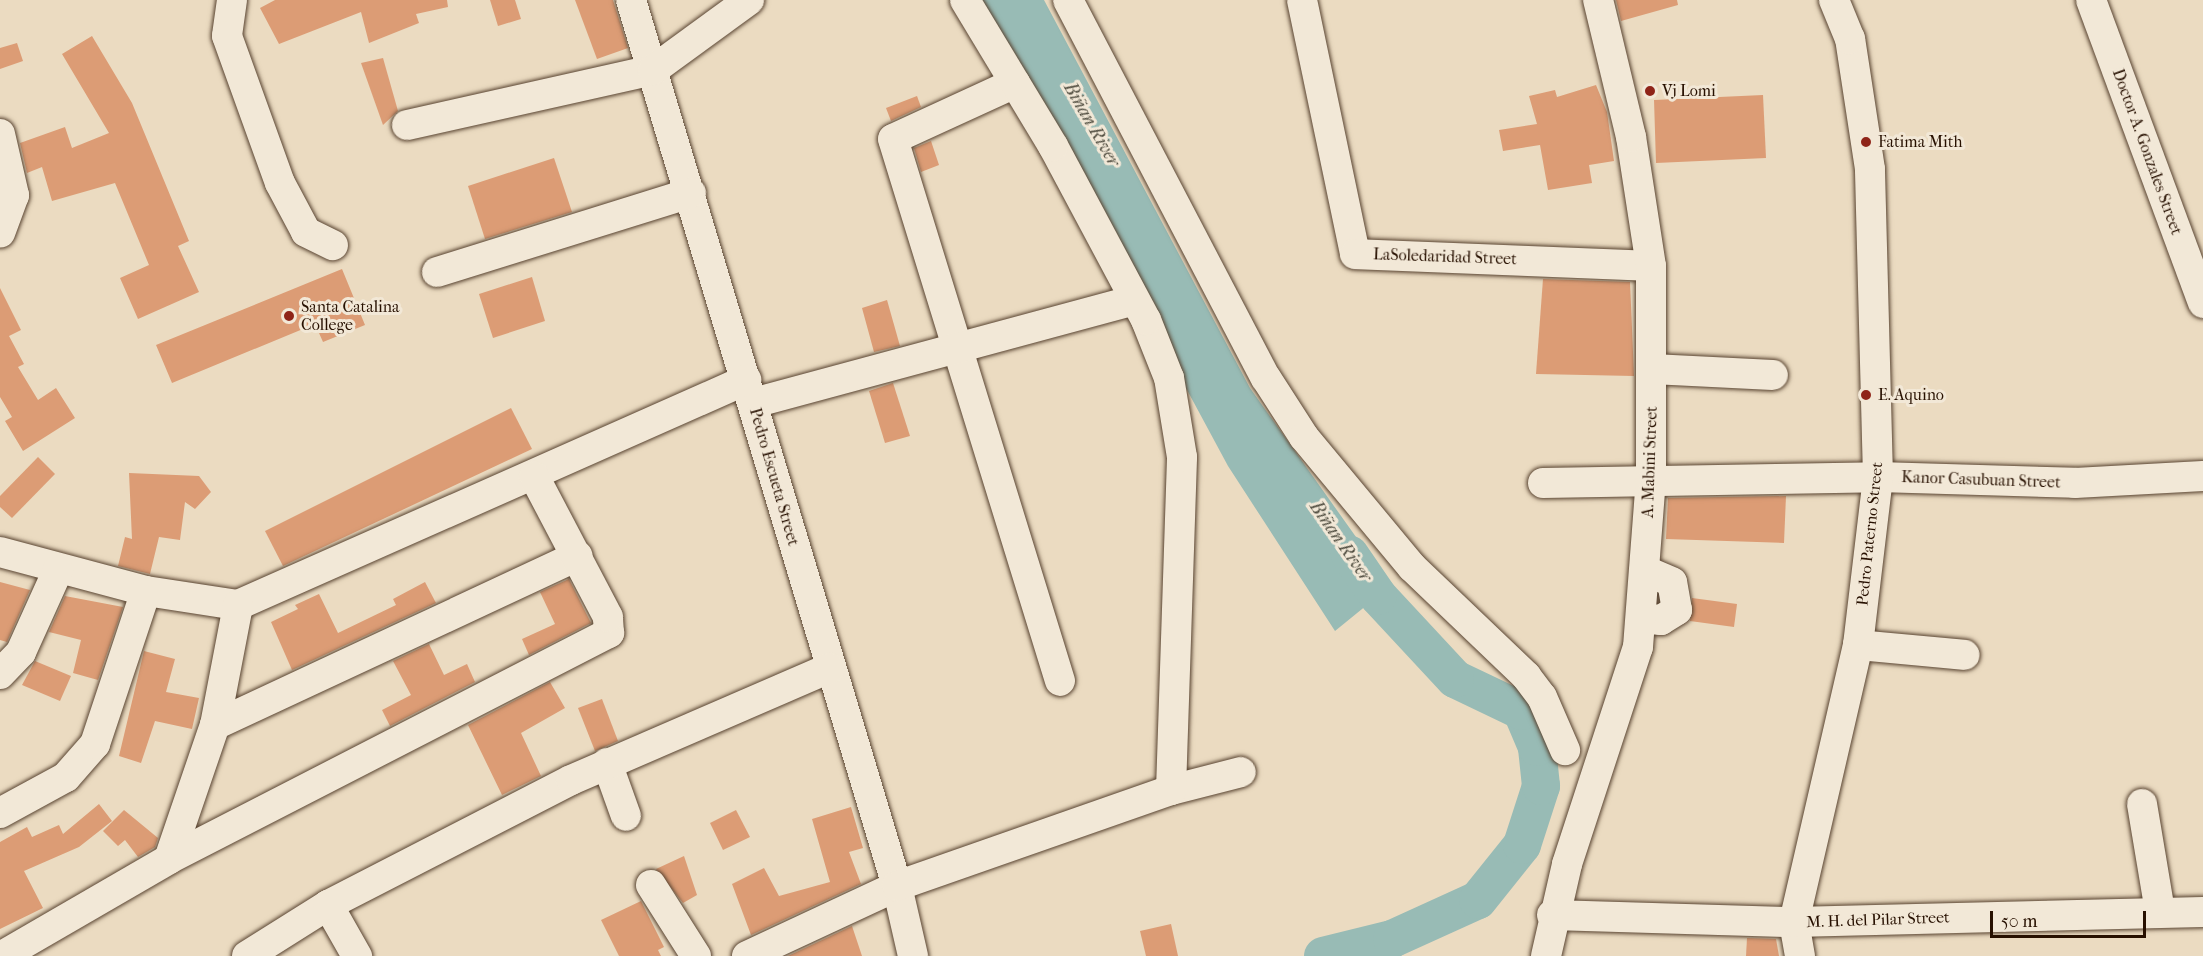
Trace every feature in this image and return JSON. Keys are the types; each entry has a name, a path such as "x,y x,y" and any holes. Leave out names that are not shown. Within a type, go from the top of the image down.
{"street":[{"path":"231,0 227,36 280,183 306,232 333,245"},
{"name":"Pedro Escueta Street","path":"631,0 691,193 830,668 897,886 913,956"},
{"path":"407,125 653,70 749,0"},
{"path":"966,0 1053,146 1131,301 1146,320 1169,378 1182,457 1172,790"},
{"path":"1068,0 1266,378 1304,437 1412,567 1526,676 1542,697 1565,750"},
{"name":"LaSoledaridad Street","path":"1302,0 1355,254 1651,266"},
{"name":"A. Mabini Street","path":"1546,956 1552,915 1638,647 1652,477 1651,266 1631,137 1598,0"},
{"name":"Pedro Paterno Street","path":"1800,956 1794,922 1858,645 1878,477 1870,170 1850,39 1834,0"},
{"name":"Doctor A. Gonzales Street","path":"2091,0 2203,303"},
{"path":"1015,83 893,140 1060,681"},
{"path":"0,134 14,195 0,233"},
{"path":"437,272 691,193"},
{"path":"0,552 58,570 146,591 238,605 534,476 749,391 958,348 1131,301"},
{"path":"1652,369 1773,375"},
{"path":"2,956 169,859 609,633 611,625 534,476"},
{"name":"Kanor Casubuan Street","path":"1543,483 1652,477 1878,477 2075,483 2203,476"},
{"path":"214,725 577,556"},
{"path":"0,674 21,652 58,570"},
{"path":"0,813 66,777 95,744 146,591"},
{"path":"169,859 214,725 238,605"},
{"path":"1858,645 1965,655"},
{"path":"247,956 328,905 607,762 830,668"},
{"path":"607,762 626,816"},
{"path":"747,956 897,886 1172,790 1241,772"},
{"path":"2142,804 2160,912"},
{"path":"651,885 696,956"},
{"path":"328,905 357,956"},
{"name":"M. H. del Pilar Street","path":"1552,915 1794,922 2203,912"}],"water":[{"path":"977,0 1044,0 1250,388 1398,596 1378,596 1335,631 1228,466"}],"building":[{"path":"275,0 447,0 448,7 416,14 419,23 369,43 361,12 279,44 260,8"},
{"path":"490,0 515,0 521,19 498,26"},
{"path":"575,0 613,0 628,48 597,59"},
{"path":"1616,0 1677,0 1678,5 1621,21"},
{"path":"92,36 132,103 189,241 178,246 199,292 138,319 120,278 149,265 115,183 52,201 42,167 27,173 20,143 65,127 72,148 109,133 62,54"},
{"path":"17,43 23,61 0,69 0,48"},
{"path":"383,58 398,111 383,125 361,63"},
{"path":"1596,85 1607,112 1614,161 1589,165 1592,183 1548,190 1540,145 1503,151 1499,130 1537,124 1529,96 1555,90 1557,97"},
{"path":"1763,95 1766,158 1656,163 1654,100"},
{"path":"917,96 921,107 891,121 886,108"},
{"path":"931,141 939,165 921,172 914,148"},
{"path":"554,158 572,212 485,239 468,186"},
{"path":"342,269 365,325 323,342 315,324 172,383 156,345"},
{"path":"532,277 545,321 493,338 479,294"},
{"path":"1543,279 1630,282 1634,376 1536,374"},
{"path":"0,288 21,330 9,336 24,364 18,367 38,400 56,388 75,418 23,451 5,421 12,417 0,397"},
{"path":"887,300 900,346 874,352 862,308"},
{"path":"893,383 910,436 885,443 869,391"},
{"path":"511,408 532,449 283,566 265,531"},
{"path":"38,457 55,474 12,518 0,507 0,496"},
{"path":"129,473 199,476 211,492 195,509 185,502 180,540 159,537 150,574 118,566 125,537 132,539"},
{"path":"1786,496 1784,543 1666,539 1668,498"},
{"path":"569,579 591,623 529,655 522,639 555,624 540,592"},
{"path":"0,582 30,590 7,642 0,640"},
{"path":"425,582 436,603 292,670 271,622 298,609 295,605 319,594 338,633 396,605 393,599"},
{"path":"65,596 123,607 98,680 73,673 81,640 49,632"},
{"path":"1692,598 1737,604 1734,627 1690,621"},
{"path":"429,644 444,675 467,664 475,682 390,726 382,710 411,695 393,661"},
{"path":"144,651 175,659 166,692 199,698 192,729 155,721 141,763 119,756"},
{"path":"35,661 71,676 60,701 22,685"},
{"path":"550,682 565,708 521,733 541,776 502,795 468,725"},
{"path":"602,699 618,741 595,751 578,708"},
{"path":"99,804 112,821 79,847 24,871 43,908 0,929 0,842 27,827 32,837 59,825 63,834"},
{"path":"851,807 863,848 849,852 861,884 751,935 732,884 764,868 779,896 830,882 812,819"},
{"path":"124,810 158,838 155,847 138,857 125,840 118,846 103,831"},
{"path":"736,810 750,837 723,850 710,823"},
{"path":"684,856 697,895 683,903 656,869"},
{"path":"641,901 664,947 658,950 661,956 619,956 601,920"},
{"path":"1171,924 1178,956 1146,956 1140,931"},
{"path":"852,926 862,956 788,956"},
{"path":"1747,938 1776,939 1779,956 1746,956"}],"waterway":[{"name":"Biñan River","path":"1323,956 1392,939 1478,900 1522,845 1541,786 1537,747 1522,711 1455,679 1378,596 1350,555"}],"place":[{"name":"Vj Lomi","path":"1650,91"},
{"name":"Fatima Mith","path":"1866,142"},
{"name":"Santa Catalina College","path":"289,316"},
{"name":"E. Aquino","path":"1866,395"}]}
